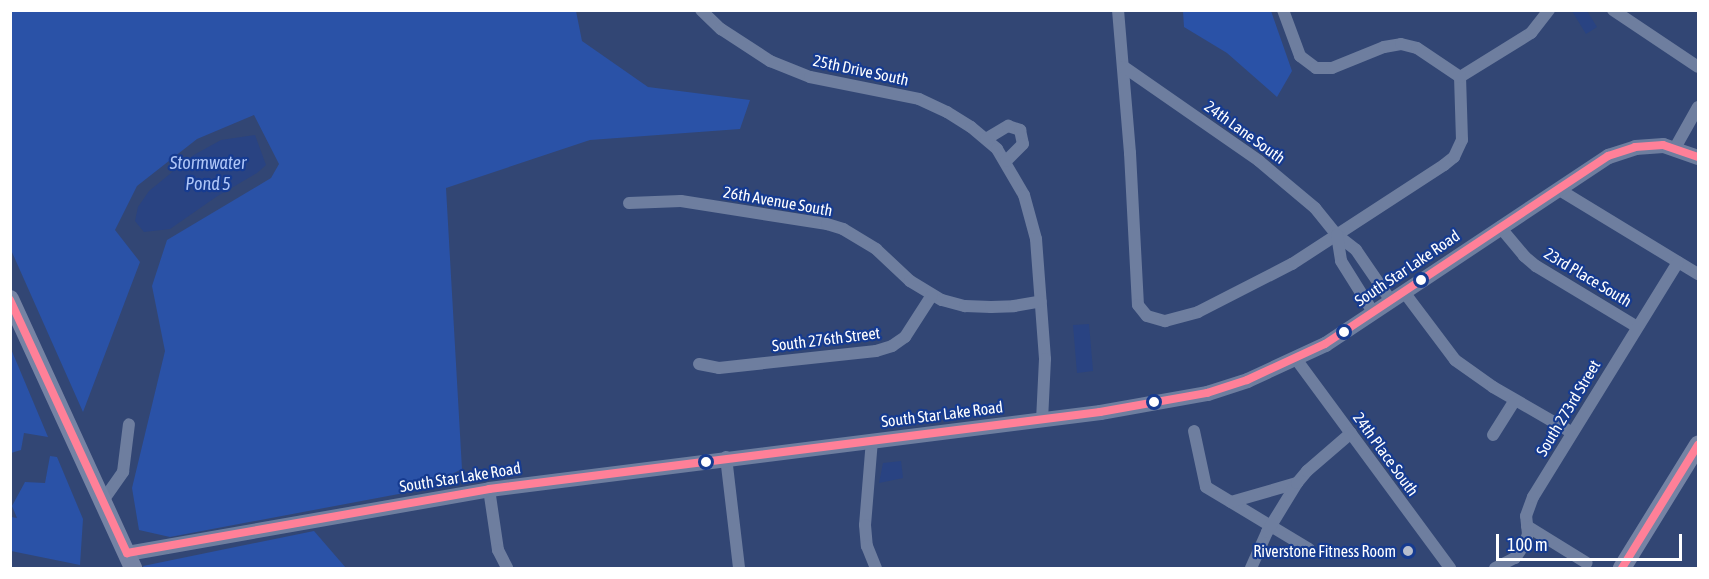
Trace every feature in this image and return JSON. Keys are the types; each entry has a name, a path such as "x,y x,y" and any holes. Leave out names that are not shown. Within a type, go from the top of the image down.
{"main road":[{"path":"10,298 130,561"},
{"path":"1622,568 1698,445"}],"street":[{"name":"25th Drive South","path":"701,10 745,46 787,68 827,81 919,99 947,112 986,139 1006,161 1024,195 1036,239 1045,359 1042,420"},
{"path":"1118,10 1124,67 1137,292 1142,313 1152,319 1165,321 1198,312 1292,264 1454,157 1460,148 1463,128 1460,77"},
{"path":"1283,10 1300,56 1316,68 1332,68 1384,47 1401,44 1417,48 1460,77"},
{"path":"1460,77 1531,33 1549,10"},
{"path":"1613,10 1698,67"},
{"name":"24th Lane South","path":"1124,67 1259,161 1315,208 1337,235 1356,250 1427,326 1455,360 1515,400 1571,432"},
{"path":"1675,148 1698,107"},
{"path":"986,139 1008,126 1020,130 1023,144 1006,161"},
{"name":"South Star Lake Road","path":"130,561 489,489 726,457 1042,420 1159,403 1207,393 1296,359 1373,312 1558,189 1622,151 1663,145 1698,157"},
{"path":"1558,189 1698,274"},
{"name":"26th Avenue South","path":"629,203 681,201 827,224 843,230 876,249 910,281 932,295 965,306 1014,306 1041,301"},
{"name":"23rd Place South","path":"1500,227 1524,256 1536,266 1638,327"},
{"name":"24th Lane South","path":"1337,235 1341,261 1373,312"},
{"name":"South 273rd Street","path":"1495,568 1520,552 1527,541 1528,507 1571,432 1678,262"},
{"name":"South 276th Street","path":"699,364 719,368 876,351 892,346 905,337 932,295"},
{"name":"24th Place South","path":"1296,359 1450,568"},
{"path":"1493,435 1515,400"},
{"path":"102,502 123,472 129,424"},
{"path":"1194,431 1206,487 1309,549"},
{"path":"1251,568 1271,525 1297,483 1350,433"},
{"path":"872,440 865,525 867,546 876,568"},
{"path":"726,457 739,568"},
{"path":"1231,501 1297,483"},
{"path":"489,489 498,550 507,568"},
{"path":"1527,526 1587,562"}],"shaded area":[{"path":"10,11 576,11 582,41 648,87 750,100 740,129 590,140 446,188 462,469 420,490 170,537 139,530 132,488 165,351 152,286 167,240 271,178 279,164 254,115 197,139 137,186 115,230 140,262 83,412 11,250"},
{"path":"1183,11 1271,11 1292,71 1277,97 1227,53 1184,27"},
{"path":"11,349 48,437 24,433 21,450 11,453"},
{"path":"50,456 57,457 83,519 80,565 11,551 11,517 17,518 12,506 25,482 45,483"},
{"path":"314,531 346,568 144,568 143,566"}],"water":[{"path":"1572,11 1587,11 1597,27 1586,34"},
{"name":"Stormwater Pond 5","path":"255,135 266,165 257,173 216,197 170,229 144,232 135,221 138,207 149,191 192,156 221,140"},
{"path":"1089,324 1093,371 1077,373 1073,325"},
{"path":"901,461 903,478 879,483 883,463"}],"transit line":[{"path":"10,300 127,553 489,489 1100,412 1207,393 1247,380 1325,344 1608,156 1635,147 1663,145 1698,157"},
{"path":"1622,568 1698,445"}],"place":[{"name":"Riverstone Fitness Room","path":"1408,551"}]}
